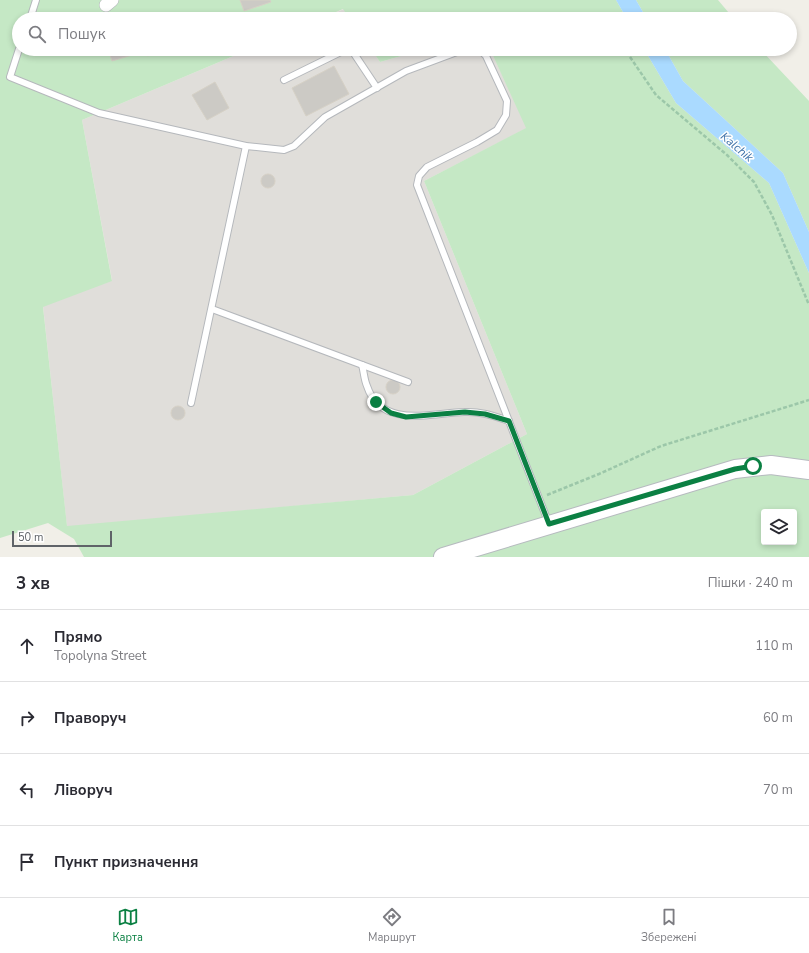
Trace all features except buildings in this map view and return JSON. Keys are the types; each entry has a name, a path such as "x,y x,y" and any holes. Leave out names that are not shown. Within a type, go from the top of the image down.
{"main road":[{"path":"443,557 735,469 771,465 809,470"}],"lane":[{"path":"32,12 36,0"},
{"path":"17,56 10,77 99,113 246,146 284,150 294,146 325,117 406,71 446,56"},
{"path":"284,80 333,56"},
{"path":"356,56 377,88"},
{"path":"486,56 507,101 506,115 497,130 477,142 427,167 419,176 417,185 549,524"},
{"path":"192,403 246,146"},
{"path":"212,310 408,382"},
{"path":"362,365 367,387 376,402 391,413 406,417 465,412 485,414 509,421"}],"path":[{"path":"630,57 656,95 727,155 754,182 772,215 809,305"},
{"path":"539,498 599,474 661,446 809,400"}],"shaded area":[{"path":"344,9 346,12 337,12"},
{"path":"233,56 376,56 380,62 401,56 493,56 527,128 424,181 527,434 413,495 67,527 43,306 112,280 82,120"}],"green space":[{"path":"0,0 616,0 623,12 345,12 343,9 336,12 12,12 12,56 233,56 82,120 112,281 43,307 67,526 413,495 527,434 424,181 526,128 493,56 648,56 676,103 769,183 809,273 809,557 84,557 74,539 48,523 0,538"},
{"path":"636,0 718,0 728,12 643,12"},
{"path":"376,56 401,56 380,62"},
{"path":"669,56 767,56 809,101 809,232 783,173 683,81"}],"water":[{"path":"616,0 636,0 643,12 623,12"},
{"name":"Kalchik","path":"648,56 669,56 683,81 783,173 809,232 809,273 769,183 676,103"}],"route":[{"path":"376,402 391,413 406,417 465,412 485,414 509,421 549,524 735,469 753,466"}]}
